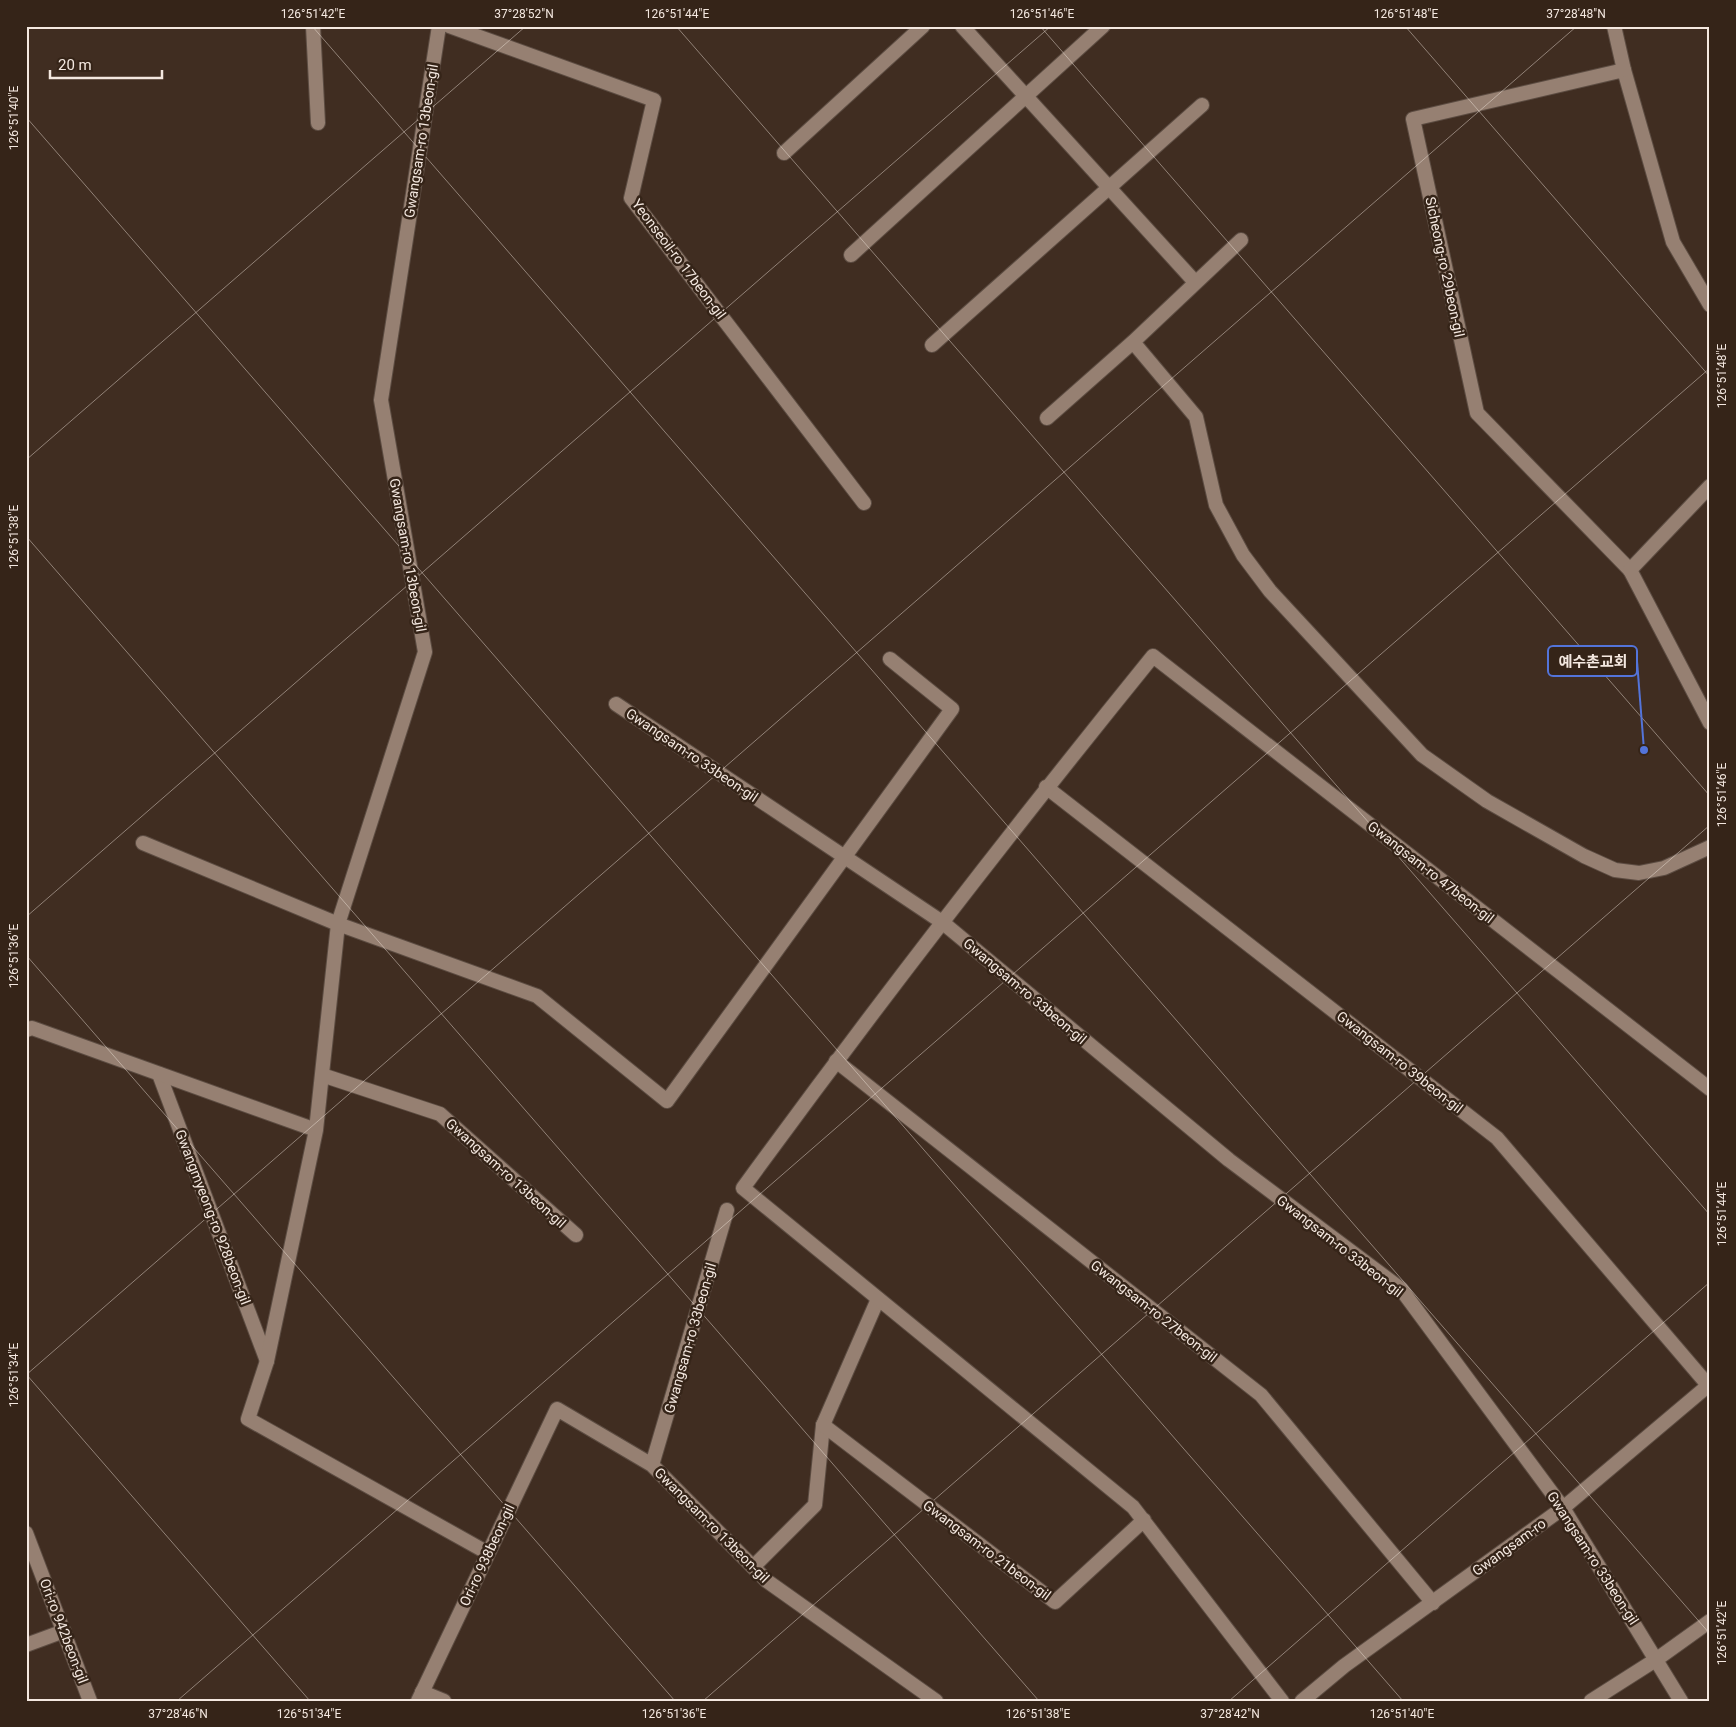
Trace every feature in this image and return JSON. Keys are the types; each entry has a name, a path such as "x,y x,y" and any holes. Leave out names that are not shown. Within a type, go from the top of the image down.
{"street":[{"path":"313,26 318,123"},
{"name":"Gwangsam-ro 13beon-gil","path":"439,26 381,400 425,652 338,924 316,1130 267,1360 248,1419 488,1553"},
{"name":"Yeonseoil-ro 17beon-gil","path":"449,26 654,100 631,198 864,503"},
{"path":"784,153 922,26"},
{"path":"962,26 1195,282"},
{"path":"851,255 1102,26"},
{"path":"1614,26 1624,70 1673,242 1710,305"},
{"name":"Sicheong-ro 29beon-gil","path":"1624,70 1413,119 1477,413 1630,570 1710,723"},
{"path":"932,346 1202,105"},
{"path":"1047,418 1133,342 1241,240"},
{"path":"1133,342 1196,417 1216,505 1243,555 1270,591 1422,755 1487,801 1584,856 1615,870 1639,873 1664,868 1710,847"},
{"path":"1630,570 1710,486"},
{"name":"Gwangsam-ro 47beon-gil","path":"1046,787 1153,656 1710,1089"},
{"path":"143,843 338,924 537,996 667,1101 952,708 890,659"},
{"name":"Gwangsam-ro 33beon-gil","path":"616,704 942,922 1229,1160 1401,1289 1563,1508 1682,1701"},
{"path":"1046,787 836,1061 743,1188 1133,1506 1282,1701"},
{"name":"Gwangsam-ro 39beon-gil","path":"1046,787 1497,1138 1709,1385"},
{"path":"29,1029 316,1130"},
{"name":"Gwangsam-ro 27beon-gil","path":"836,1061 1261,1395 1433,1603"},
{"name":"Gwangmyeong-ro 928beon-gil","path":"159,1074 267,1360"},
{"name":"Gwangsam-ro 13beon-gil","path":"322,1075 440,1114 576,1235"},
{"name":"Gwangsam-ro 33beon-gil","path":"652,1466 727,1210"},
{"path":"753,1567 815,1505 823,1425 878,1299"},
{"name":"Gwangsam-ro","path":"1302,1701 1344,1666 1563,1508 1709,1385"},
{"name":"Gwangsam-ro 13beon-gil","path":"557,1409 652,1466 766,1581 936,1701"},
{"name":"Ori-ro 938beon-gil","path":"420,1696 557,1409"},
{"name":"Gwangsam-ro 21beon-gil","path":"823,1425 1054,1602 1144,1520"},
{"name":"Ori-ro 942beon-gil","path":"26,1533 90,1701"},
{"path":"1591,1701 1657,1659 1710,1621"},
{"path":"26,1645 64,1631"},
{"path":"420,1696 444,1701"}],"place":[{"name":"예수촌교회","path":"1644,750"}]}
